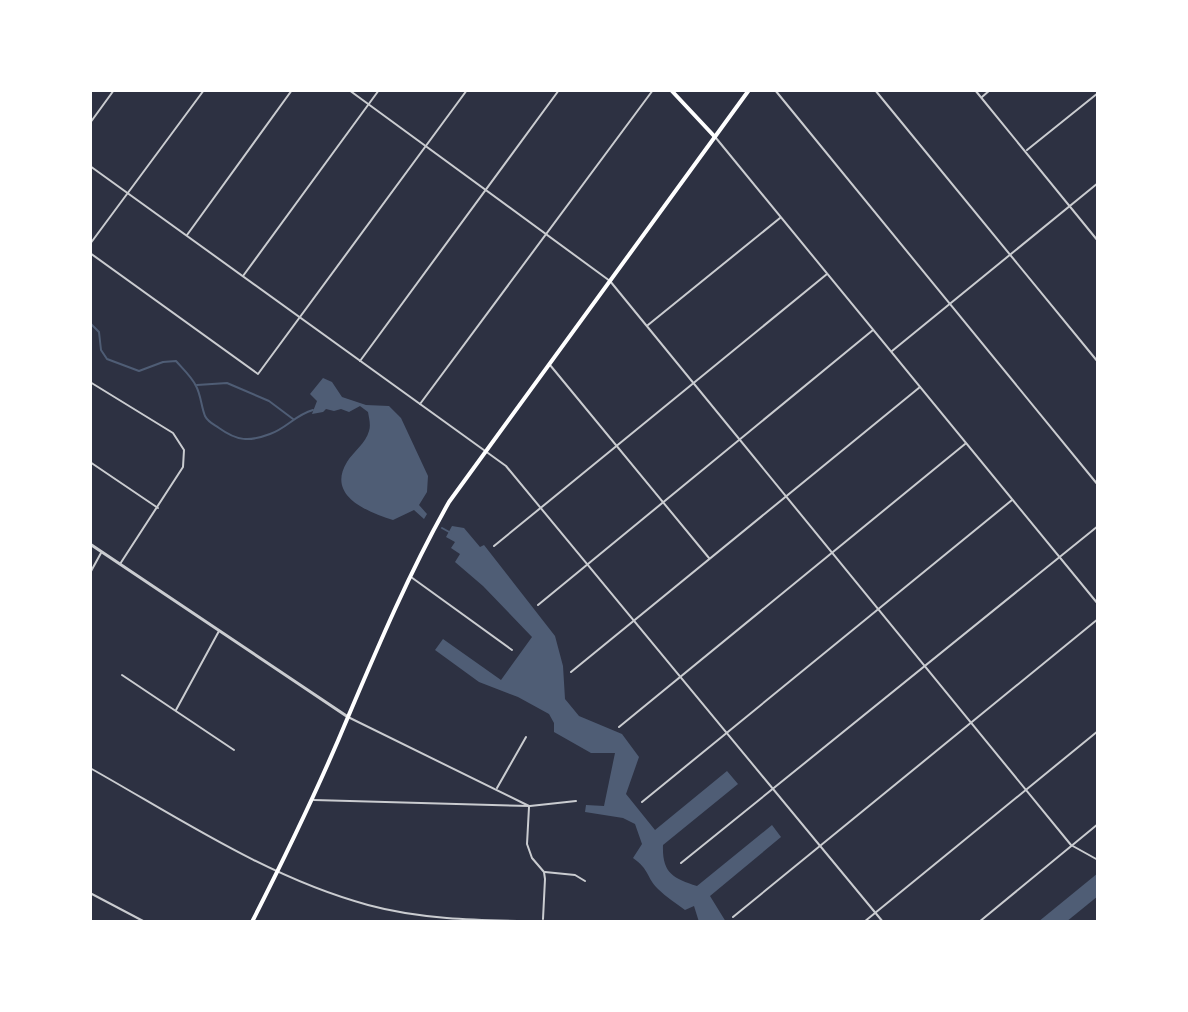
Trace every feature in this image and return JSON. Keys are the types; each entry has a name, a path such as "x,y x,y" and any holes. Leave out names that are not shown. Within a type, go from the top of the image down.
{"main road":[{"path":"671,90 715,137"},
{"path":"252,922 311,800 368,666 449,502 749,90"}],"street":[{"path":"90,123 114,90"},
{"path":"90,244 204,90"},
{"path":"186,236 292,90"},
{"path":"349,90 610,281 1071,845 1098,860"},
{"path":"242,277 379,90"},
{"path":"90,253 258,374 467,90"},
{"path":"359,362 559,90"},
{"path":"419,405 653,90"},
{"path":"775,90 1098,485"},
{"path":"875,90 1098,362"},
{"path":"975,90 1098,241"},
{"path":"981,97 990,90"},
{"path":"1025,152 1098,93"},
{"path":"715,137 1098,604"},
{"path":"90,166 509,469 883,922"},
{"path":"891,352 1098,183"},
{"path":"647,326 781,217"},
{"path":"494,546 827,273"},
{"path":"538,605 873,330"},
{"path":"549,364 710,558"},
{"path":"90,382 173,433 184,450 183,467 120,564"},
{"path":"571,672 920,387"},
{"path":"619,727 966,443"},
{"path":"90,462 158,508"},
{"path":"642,802 1012,500"},
{"path":"681,863 1098,526"},
{"path":"90,544 348,717 530,806"},
{"path":"90,573 101,552"},
{"path":"411,576 512,650"},
{"path":"733,917 1098,619"},
{"path":"175,711 219,631"},
{"path":"122,675 234,750"},
{"path":"864,922 1098,731"},
{"path":"496,789 526,737"},
{"path":"90,768 277,871 367,905 424,916 561,922"},
{"path":"311,800 530,806 576,801"},
{"path":"530,806 527,844 532,858 544,872 543,921"},
{"path":"979,922 1098,824"},
{"path":"544,872 575,875 585,881"},
{"path":"90,893 145,922"},
{"path":"423,922 424,916"}],"water":[{"path":"323,378 332,382 342,397 366,405 389,406 401,418 428,476 427,492 419,505 427,514 424,519 414,510 393,520 362,507 346,493 342,474 367,435 370,426 368,412 360,406 349,412 326,409 312,414 317,401 310,394"},
{"path":"452,526 464,528 480,547 484,545 555,636 563,666 565,699 579,716 622,734 639,757 626,794 655,830 727,771 738,784 663,845 665,862 671,873 697,886 772,825 781,837 710,896 726,922 699,922 694,906 685,910 658,889 633,858 642,844 635,824 623,818 585,812 586,805 604,806 615,753 591,753 554,732 554,723 549,714 518,697 479,682 435,650 443,639 501,680 532,637 455,562 460,554 451,548 455,542 446,537"},
{"path":"1098,873 1098,896 1066,922 1038,922"}],"waterway":[{"path":"90,323 99,332 101,350 107,359 139,371 163,362 176,361 194,383 206,418 232,436 243,439 263,437 313,410"},
{"path":"197,385 227,383 269,401 293,419"},
{"path":"442,528 451,533"}]}
